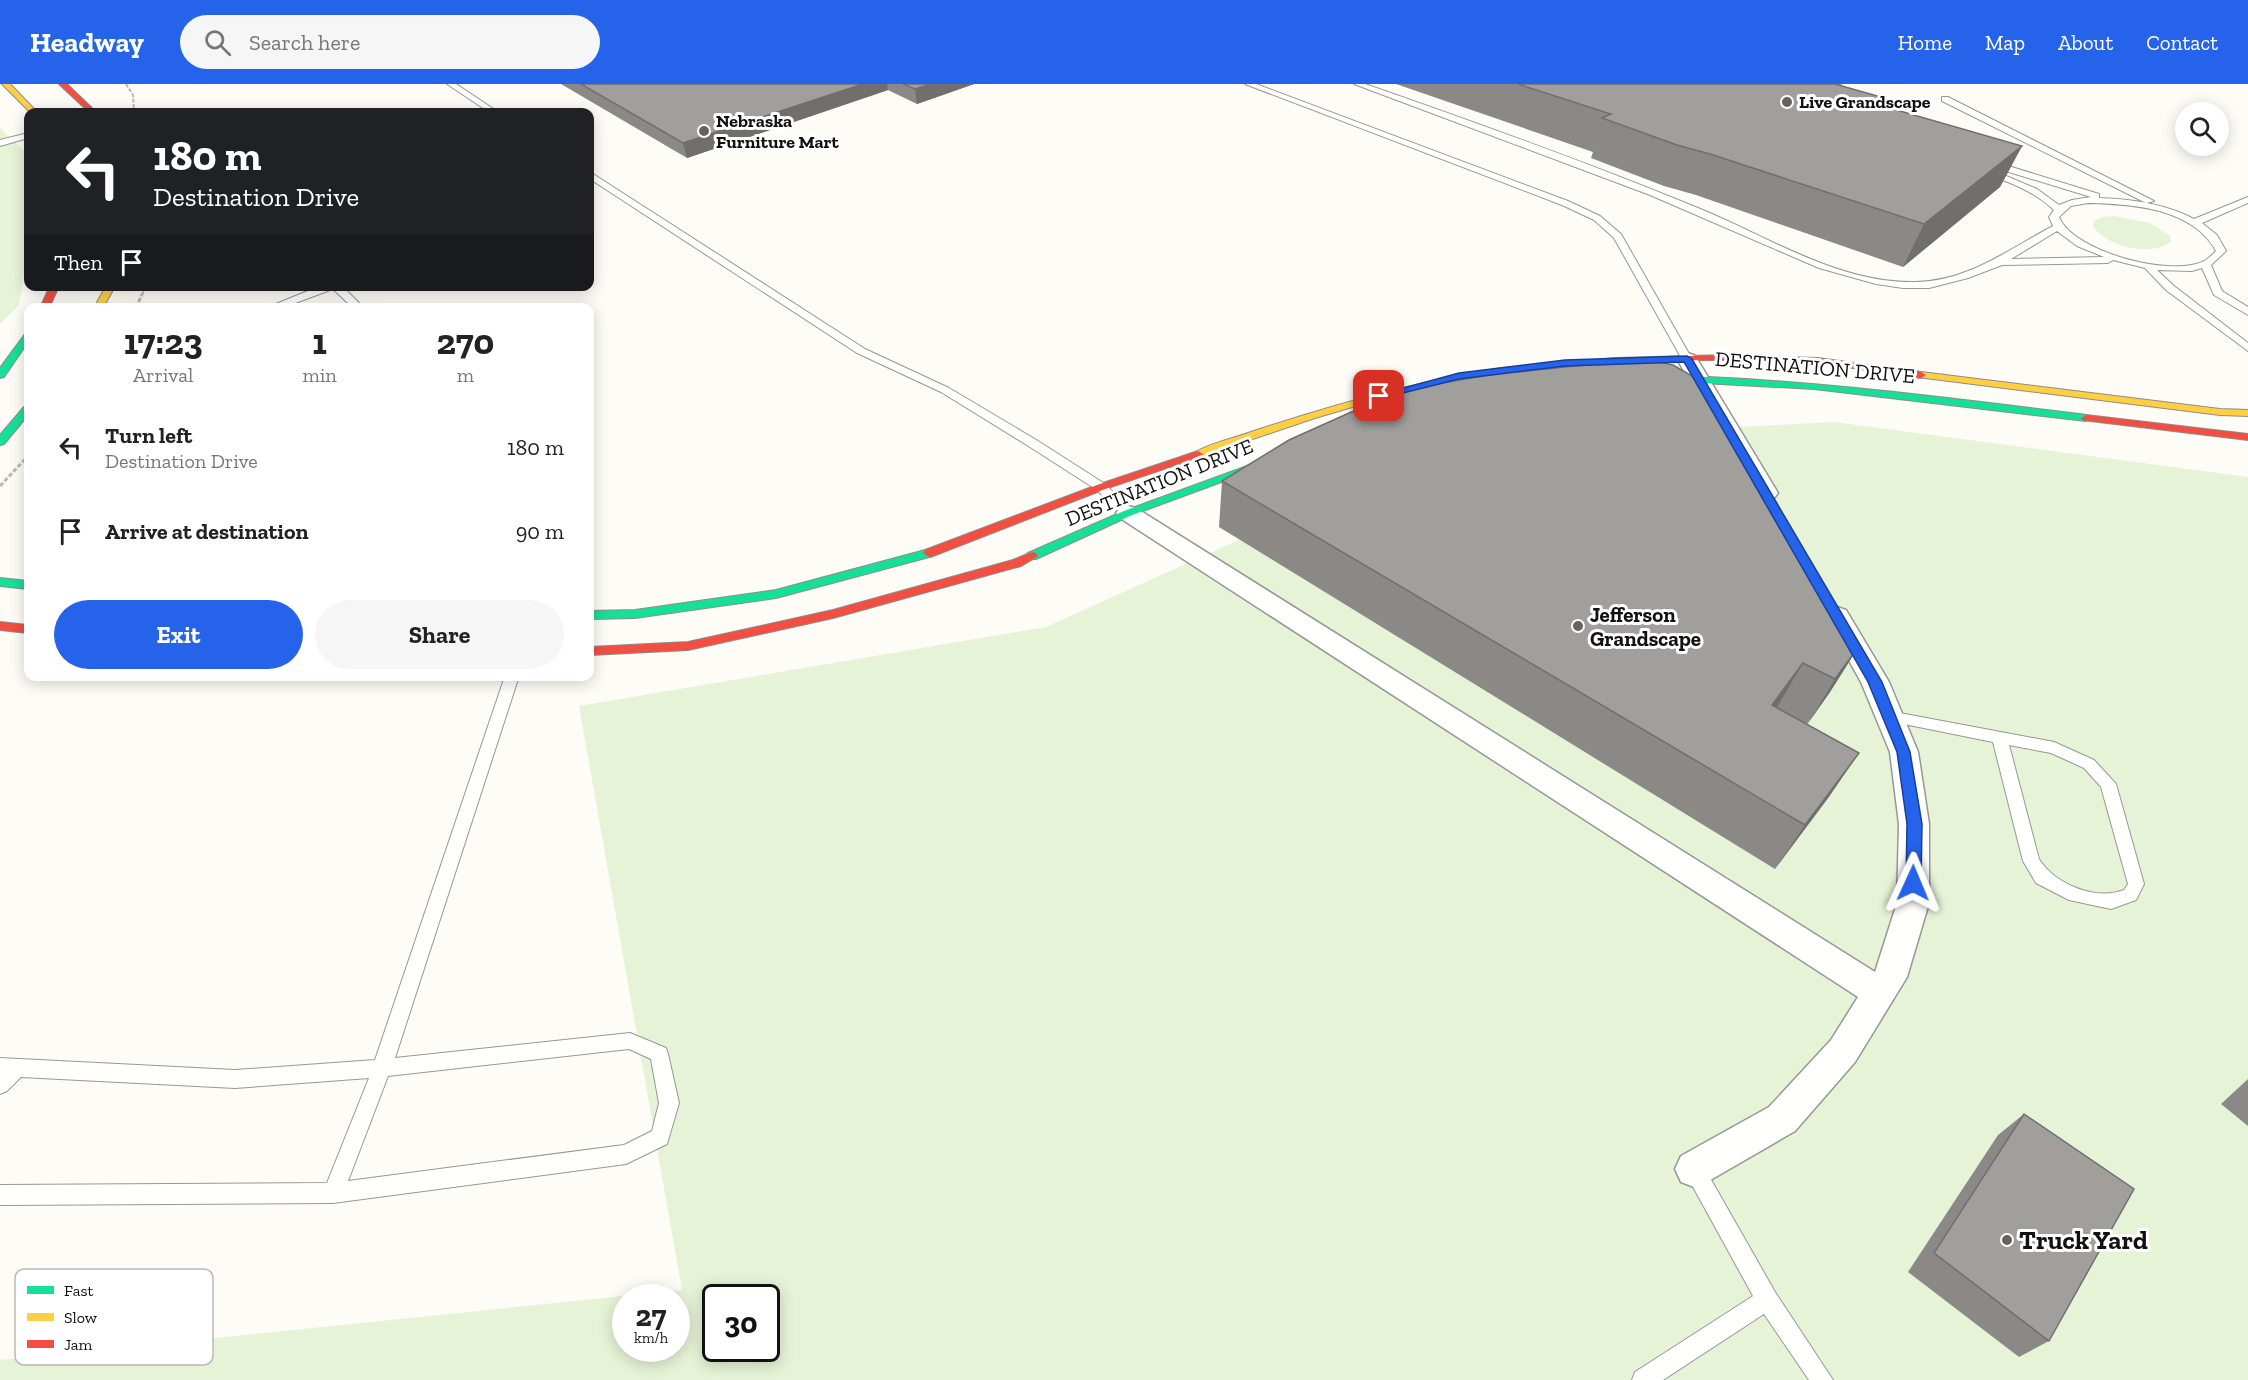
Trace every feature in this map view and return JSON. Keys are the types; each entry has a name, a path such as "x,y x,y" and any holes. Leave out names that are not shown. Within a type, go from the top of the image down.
{"street":[{"path":"6,84 30,108"},
{"path":"63,84 89,108"},
{"path":"0,375 24,342"},
{"name":"DESTINATION DRIVE","path":"1636,378 1693,368 1805,360 2220,412 2248,413"},
{"name":"DESTINATION DRIVE","path":"594,615 635,614 776,594 944,549 1101,487 1359,400 1459,376 1565,363 1693,368 1826,387 2248,437"},
{"path":"1693,368 1781,520"},
{"path":"0,442 24,414"},
{"name":"DESTINATION DRIVE","path":"594,651 688,646 833,614 1017,563 1128,513 1295,451"},
{"path":"1128,513 1880,993"},
{"path":"0,582 24,585"},
{"path":"1694,1169 1782,1119 1844,1051 1890,977 1913,903 1914,824 1904,752 1875,682 1822,591"},
{"path":"0,626 24,629"}],"lane":[{"path":"451,84 488,108"},
{"path":"1249,84 1565,203 1597,218 1618,236 1693,368"},
{"path":"1358,84 1589,168 1698,211 1821,265 1868,279 1904,285 1930,285 1959,279 2000,262 2023,246 2058,227"},
{"path":"1945,99 2151,202 2161,210"},
{"path":"0,143 24,137"},
{"path":"2058,209 2050,200 2019,183 1975,164 2110,200 2161,210 2193,223 2218,242 2221,251 2217,259 2206,265 2170,268 2147,266 2121,260 2082,245 2058,227 2054,217 2058,209 2069,203 2110,200"},
{"path":"594,178 861,351 945,390 1101,487 1128,513"},
{"path":"2193,223 2248,200"},
{"path":"2000,262 2121,260"},
{"path":"2206,265 2218,293 2248,312"},
{"path":"2147,266 2170,288 2248,348"},
{"path":"285,303 317,291"},
{"path":"341,291 354,303"},
{"path":"333,1193 382,1068 510,681"},
{"path":"1889,716 1999,737 2054,748 2089,764 2108,784 2136,884 2130,896 2111,902 2075,895 2042,878 2031,861 1999,737"},
{"path":"0,1085 8,1067 235,1079 382,1068 630,1041 658,1054 669,1103 660,1137 626,1154 333,1193 0,1195"},
{"path":"1694,1169 1767,1300 1822,1380"},
{"path":"1644,1380 1767,1300"}],"path":[{"path":"126,84 133,95 134,108"},
{"path":"0,486 24,460"}],"green space":[{"path":"0,128 24,151 24,274 19,305 0,324"},
{"path":"2114,216 2150,223 2170,236 2171,242 2152,249 2118,244 2099,233 2093,226 2094,221"},
{"path":"1834,422 2248,477 2248,1380 0,1380 0,1360 15,1358 15,1365 213,1365 213,1338 612,1297 612,1362 690,1362 690,1284 681,1284 579,706 1046,627 1456,442"}],"building":[{"name":"Nebraska Furniture Mart","path":"581,84 863,84 683,143"},
{"path":"903,84 931,84 915,89"},
{"path":"1518,84 1835,84 1881,97 1872,103 2022,146 1924,224 1677,145 1602,118 1611,114"},
{"name":"Jefferson Grandscape","path":"1644,359 1673,365 1699,380 1859,646 1835,679 1803,663 1772,705 1859,753 1805,825 1222,481 1289,440 1358,409 1420,387 1516,370 1517,372"},
{"name":"Truck Yard","path":"2024,1114 2134,1189 2049,1341 1934,1253"}],"traffic: fast":[{"path":"0,375 24,342"},
{"path":"1650,378 1814,386 2086,418"},
{"path":"0,442 24,414"},
{"path":"1032,556 1128,513 1277,458"},
{"path":"594,615 635,614 776,594 929,553"},
{"path":"0,582 24,585"}],"traffic: slow":[{"path":"6,84 30,108"},
{"path":"101,303 108,291"},
{"path":"1198,454 1311,416 1387,394 1503,371"},
{"path":"1921,375 2220,412 2248,413"}],"traffic: jam":[{"path":"63,84 89,108"},
{"path":"46,303 52,291"},
{"path":"1503,371 1615,360 1728,358 1818,361 1921,375"},
{"path":"2086,418 2248,437"},
{"path":"929,553 1101,487 1198,454"},
{"path":"594,651 688,646 833,614 1017,563 1032,556"},
{"path":"0,626 24,629"}],"place":[{"name":"Live Grandscape","path":"1787,102"},
{"name":"Nebraska Furniture Mart","path":"704,131"},
{"name":"Jefferson Grandscape","path":"1578,626"},
{"name":"Truck Yard","path":"2007,1240"}],"route":[{"path":"1379,396 1459,376 1565,363 1687,359 1875,682 1904,752 1914,824 1913,883"}]}
